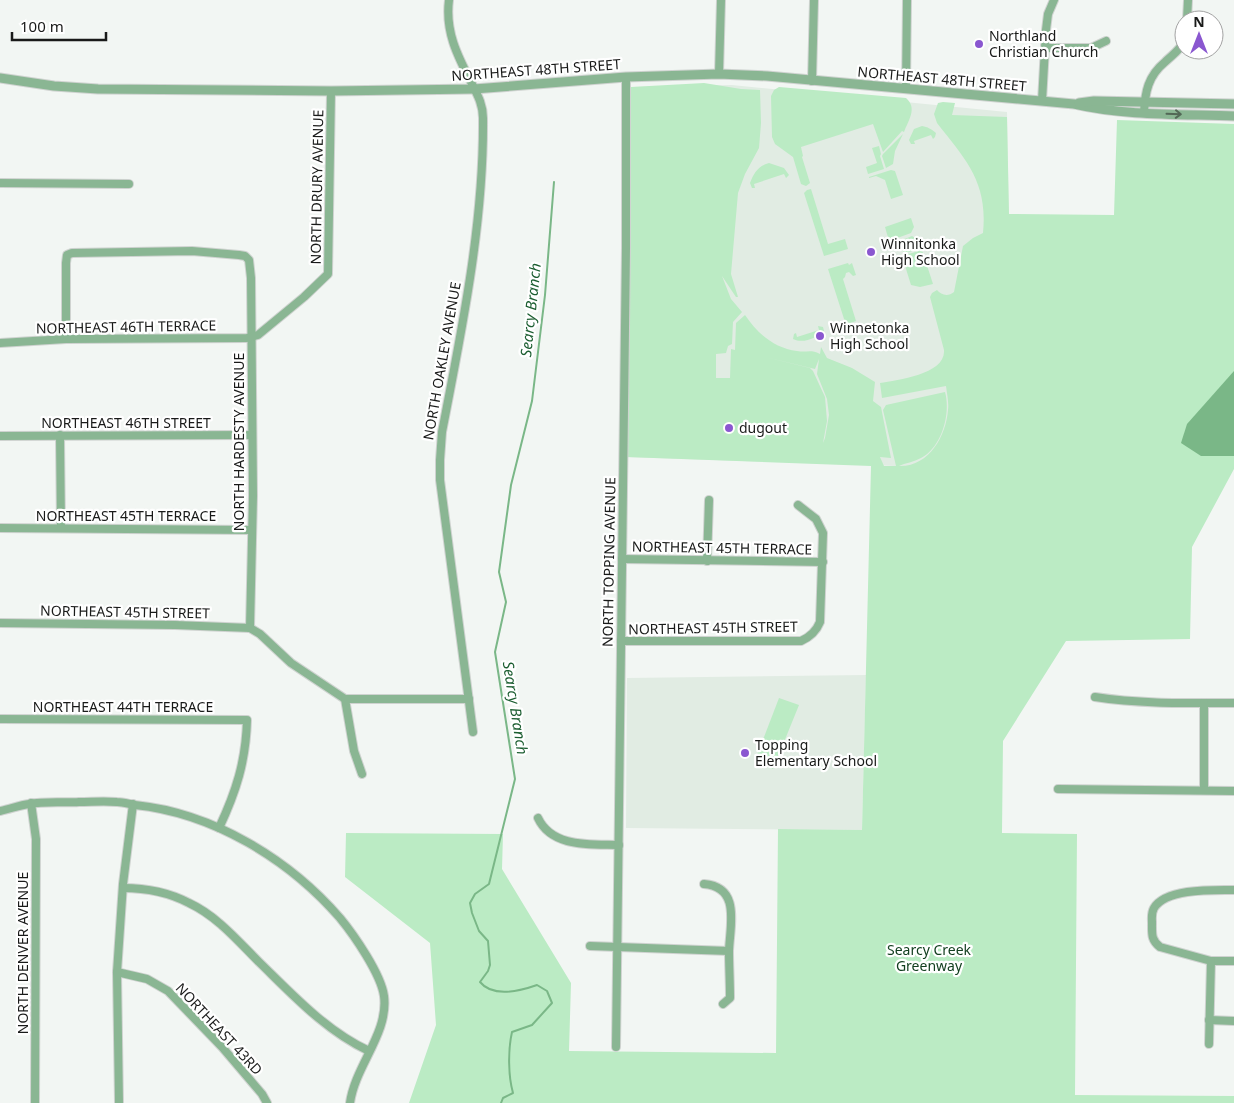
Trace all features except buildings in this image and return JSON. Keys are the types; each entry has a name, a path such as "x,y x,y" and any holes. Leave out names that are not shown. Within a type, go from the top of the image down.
{"street":[{"name":"NORTH OAKLEY AVENUE","path":"449,0 448,24 452,42 480,100 483,116 472,260 442,432 440,460 440,480 473,732"},
{"path":"719,74 721,0"},
{"path":"812,80 814,0"},
{"path":"906,89 908,0"},
{"path":"1042,102 1048,14 1054,0"},
{"path":"1046,48 1092,48 1106,42"},
{"path":"1144,108 1146,92 1152,76 1174,54"},
{"name":"NORTHEAST 48TH STREET","path":"0,78 54,86 98,89 331,91 474,90 626,77 719,74 767,76 1042,102 1074,104 1094,101 1144,108 1234,116"},
{"name":"NORTH TOPPING AVENUE","path":"616,1047 626,248 626,77"},
{"name":"NORTH DRURY AVENUE","path":"252,336 258,335 328,274 331,91"},
{"name":"NORTHEAST 48TH STREET","path":"1144,108 1234,104"},
{"path":"0,183 129,184"},
{"name":"NORTH HARDESTY AVENUE","path":"66,339 67,255 72,253 192,251 239,255 247,258 250,264 252,336 250,628"},
{"name":"NORTHEAST 46TH TERRACE","path":"0,343 66,339 252,336"},
{"path":"60,435 61,528"},
{"name":"NORTHEAST 46TH STREET","path":"0,436 252,436"},
{"path":"707,561 708,500"},
{"path":"798,505 816,519 820,526 824,541 822,562"},
{"name":"NORTHEAST 45TH TERRACE","path":"0,528 252,530"},
{"name":"NORTHEAST 45TH TERRACE","path":"622,559 822,562"},
{"name":"NORTHEAST 45TH STREET","path":"621,641 805,640 816,630 820,622 822,562"},
{"name":"NORTHEAST 45TH STREET","path":"0,623 250,628"},
{"path":"250,628 260,634 291,662 345,698 469,699"},
{"path":"1095,697 1146,702 1234,703"},
{"path":"345,698 352,740 362,774"},
{"path":"1204,703 1204,790"},
{"name":"NORTHEAST 44TH TERRACE","path":"0,718 247,720 245,750 240,778 219,828"},
{"path":"1058,789 1234,791"},
{"path":"0,811 31,803 118,802 133,804 180,814 219,828 246,842 290,871 335,913 356,938 376,973 384,998 383,1021 356,1080 350,1103"},
{"name":"NORTH DENVER AVENUE","path":"31,803 36,839 35,1103"},
{"path":"118,1103 117,972 122,888 133,804"},
{"path":"538,818 549,832 572,843 618,846"},
{"path":"704,884 710,884 720,889 728,900 732,913 729,951 730,998 723,1004"},
{"path":"122,888 164,893 198,907 236,939 321,1021 337,1033 369,1051"},
{"path":"1234,890 1185,892 1166,898 1155,906 1152,913 1152,937 1154,943 1160,947 1211,961 1234,961"},
{"path":"590,946 729,951"},
{"path":"1209,1044 1211,961"},
{"name":"NORTHEAST 43RD","path":"117,972 147,979 168,991 222,1047 268,1103"},
{"path":"1209,1020 1234,1020"}],"shaded area":[{"name":"Winnetonka High School","path":"732,85 1007,112 1013,470 626,457 633,87"},
{"path":"1234,371 1234,456 1201,456 1181,443 1187,424"},
{"name":"Topping Elementary School","path":"866,675 862,830 626,828 627,678"}],"green space":[{"name":"Searcy Creek Greenway","path":"704,83 760,90 761,123 759,148 745,174 738,193 731,274 738,297 736,297 722,276 731,299 742,312 733,322 732,344 728,346 726,353 716,354 716,378 730,378 731,349 735,350 736,323 745,315 761,334 781,347 820,354 821,347 827,358 852,368 875,382 873,401 881,407 891,458 880,457 884,466 896,466 883,410 886,405 945,392 947,400 946,419 934,446 921,458 899,466 910,465 927,456 940,439 944,430 947,420 948,407 946,386 882,398 880,383 909,378 929,370 943,358 944,350 930,297 937,290 945,295 954,292 963,246 983,233 984,215 978,186 966,161 937,123 934,114 938,103 955,103 952,115 1007,117 1009,214 1114,215 1117,120 1234,124 1234,469 1192,547 1190,639 1066,641 1003,741 1002,833 1077,834 1075,1095 1234,1096 1234,1103 409,1103 436,1025 430,943 345,877 346,833 503,834 502,869 571,983 569,1051 776,1053 778,829 862,830 871,466 626,457 631,87","holes":["744,352 815,369 819,359 817,374 827,399 829,415 823,443 827,421 825,397 813,371 810,368"]},
{"path":"779,87 906,98 910,102 912,110 904,132 902,131 883,152 873,124 801,147 810,183 806,186 801,184 793,157 775,144 772,137 771,96 774,90"},
{"path":"922,126 936,133 935,137 933,139 931,135 914,141 915,144 911,144 909,140 914,129"},
{"path":"903,134 895,151 893,164 886,168 883,154"},
{"path":"879,146 884,169 868,174 866,167 877,163 872,148"},
{"path":"769,163 784,168 789,175 786,178 784,174 754,184 755,188 752,188 750,183 755,173 759,168"},
{"path":"891,170 895,171 903,195 891,199 885,180 876,176 869,177"},
{"path":"811,189 828,244 845,239 848,249 824,256 804,193"},
{"path":"911,218 914,227 911,233 889,241 885,227"},
{"path":"912,236 918,240 921,248 906,253 897,246 890,245"},
{"path":"922,250 933,284 920,287 911,285 902,256"},
{"path":"848,263 849,265 852,263 856,275 853,276 849,272 846,273 843,279 856,321 848,324 845,322 828,269"},
{"path":"818,326 823,327 824,331 818,336 805,341 793,339 796,333 797,337 819,330"},
{"path":"779,698 799,705 773,769 754,763"}],"waterway":[{"name":"Searcy Branch","path":"501,1103 503,1098 513,1093 509,1062 512,1032 532,1025 552,1003 547,991 537,985 515,991 499,992 485,987 480,982 490,965 488,941 479,931 470,903 475,894 489,884 515,779 495,652 506,602 499,572 511,485 532,401 545,295 554,182"}],"place":[{"name":"Northland Christian Church","path":"979,44"},
{"name":"Winnitonka High School","path":"871,252"},
{"name":"Winnetonka High School","path":"820,336"},
{"name":"dugout","path":"729,428"},
{"name":"Topping Elementary School","path":"745,753"}]}
